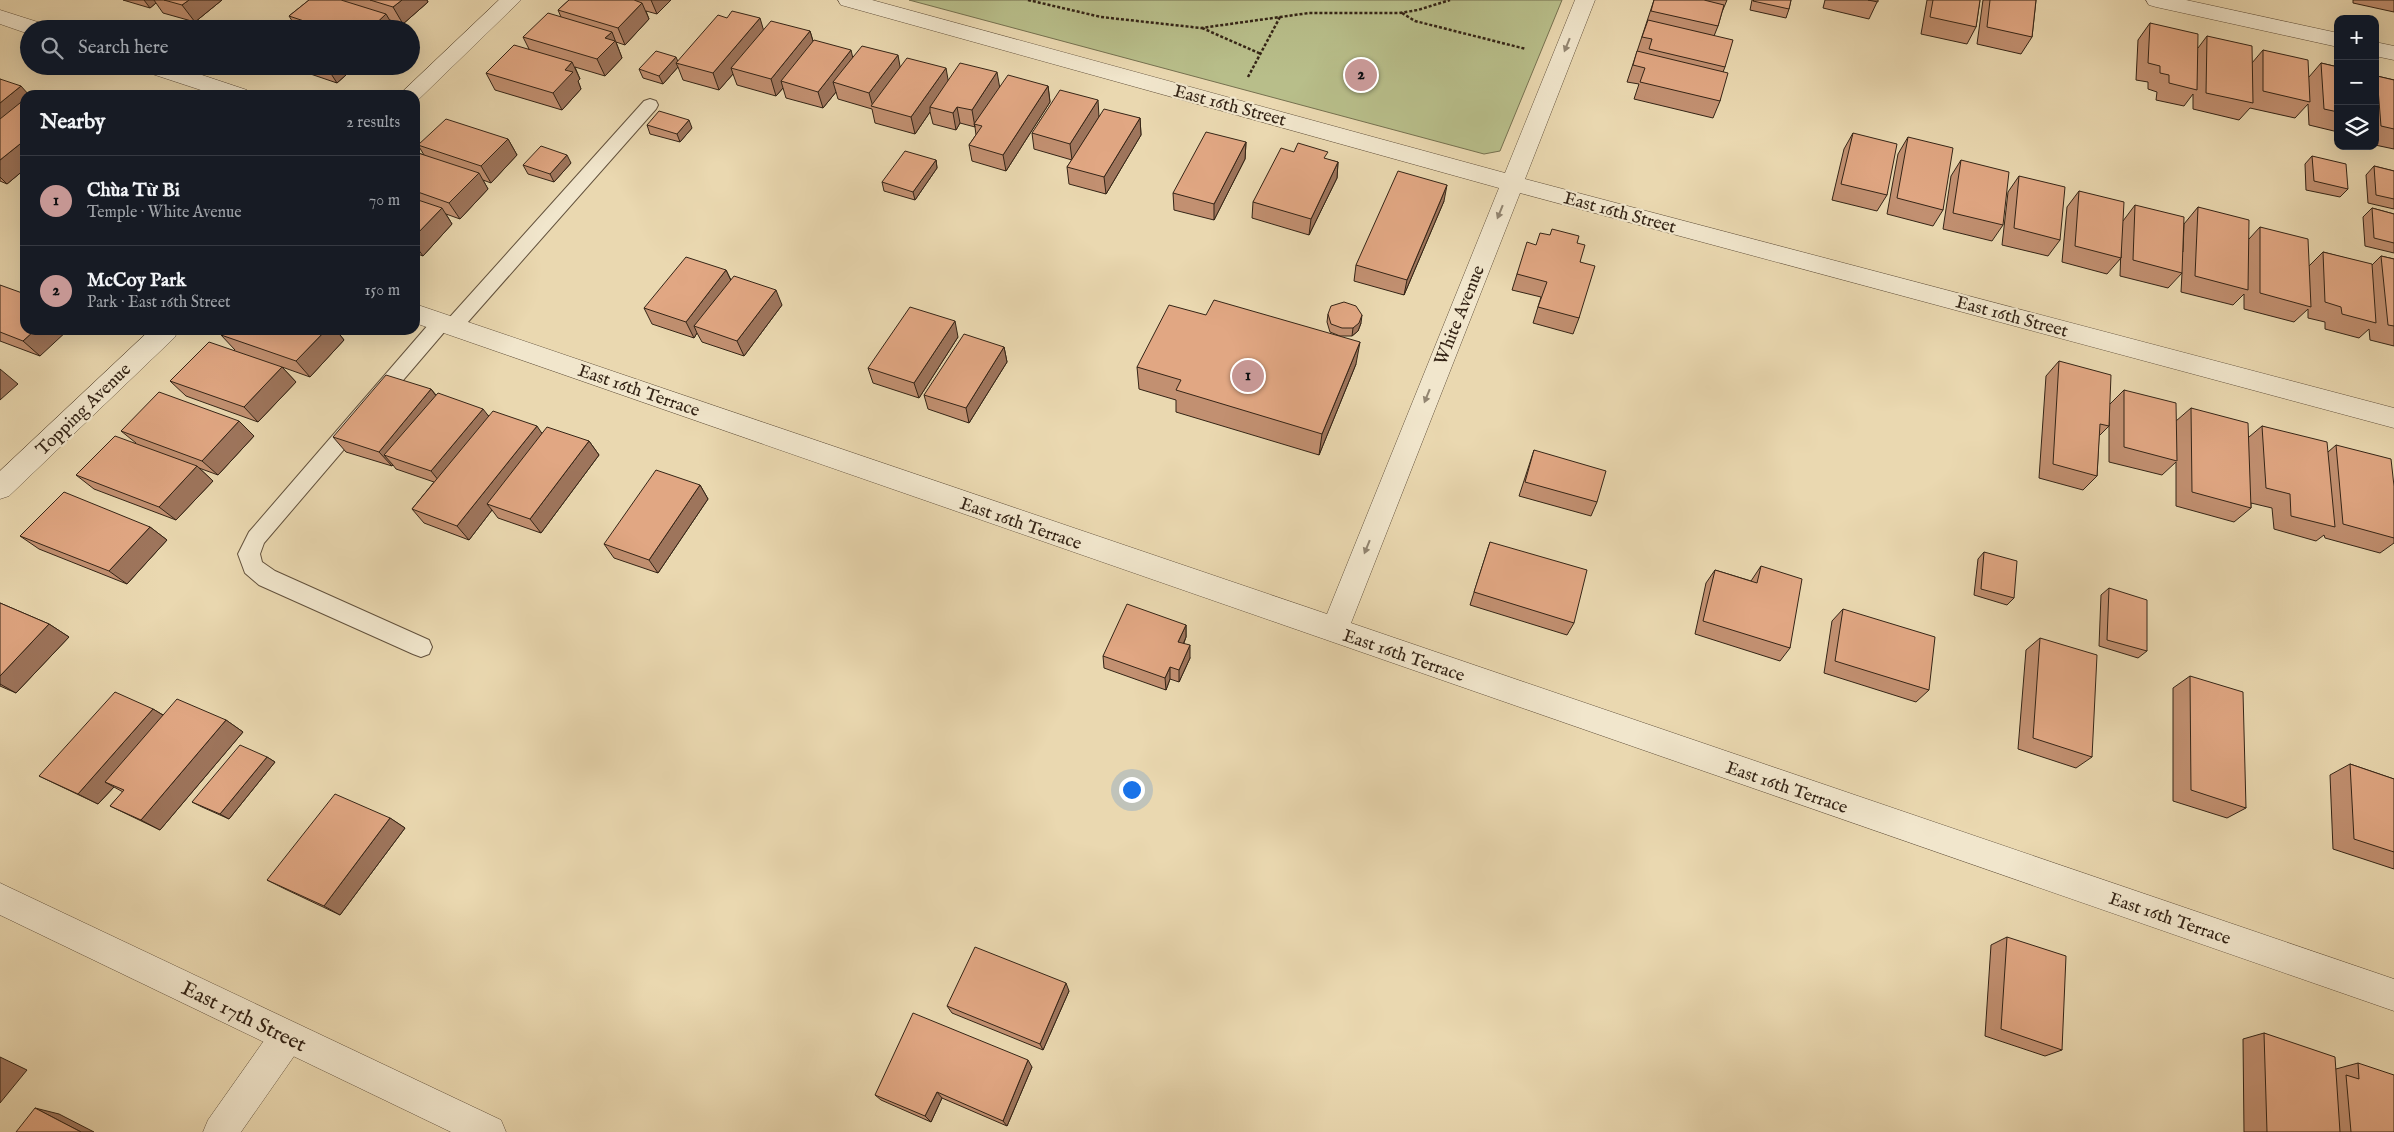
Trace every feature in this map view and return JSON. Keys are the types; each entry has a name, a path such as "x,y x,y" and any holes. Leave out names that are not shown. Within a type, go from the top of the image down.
{"street":[{"path":"415,90 511,0"},
{"name":"East 16th Street","path":"848,0 1511,183 2394,418"},
{"name":"White Avenue","path":"1334,631 1585,0"},
{"path":"2156,0 2334,39"},
{"path":"0,17 20,23"},
{"path":"2379,50 2394,53"},
{"path":"178,75 224,90"},
{"name":"East 16th Terrace","path":"420,315 2394,995"},
{"name":"Topping Avenue","path":"0,488 161,335"},
{"name":"East 17th Street","path":"0,899 489,1132"},
{"path":"220,1132 287,1037"}],"lane":[{"path":"421,647 267,578 253,567 249,554 256,538 448,324 650,105"}],"path":[{"path":"1028,0 1101,18 1201,28 1309,13 1401,13 1450,0"},
{"path":"1401,13 1415,21 1526,49"},
{"path":"1248,78 1280,17"},
{"path":"1201,28 1261,54"}],"green space":[{"path":"909,0 1562,0 1500,151 1484,154"}],"building":[{"path":"164,0 189,0 182,5"},
{"path":"309,0 341,0 386,14 380,20 301,20 289,16"},
{"path":"370,0 402,0 393,7"},
{"path":"569,0 634,0 642,3 618,28 558,10"},
{"path":"1654,0 1704,0 1724,5 1718,26 1651,11"},
{"path":"1754,0 1791,0 1789,9"},
{"path":"1933,0 1980,0 1976,27 1930,17"},
{"path":"1990,0 2036,0 2032,37 1987,27"},
{"path":"732,11 760,18 713,73 676,63 718,15 727,18"},
{"path":"548,13 612,32 605,38 615,41 597,59 523,37"},
{"path":"1648,20 1733,40 1725,67 1649,49 1652,39 1642,37"},
{"path":"771,21 810,31 771,79 731,68"},
{"path":"2150,23 2198,34 2197,90 2169,83 2169,75 2160,73 2160,66 2148,63"},
{"path":"2207,36 2252,46 2253,103 2206,93"},
{"path":"814,40 851,50 818,92 781,81"},
{"path":"514,45 572,62 565,70 573,72 553,93 486,73"},
{"path":"862,46 898,55 869,93 833,82"},
{"path":"2263,50 2308,60 2310,102 2263,91"},
{"path":"656,51 676,57 659,76 639,69"},
{"path":"1637,51 1728,73 1720,101 1640,82 1645,68 1633,65"},
{"path":"907,58 946,68 911,117 871,106"},
{"path":"960,63 997,72 972,110 957,107 953,113 930,107"},
{"path":"2321,63 2334,66 2334,111 2324,109"},
{"path":"1008,75 1048,86 1003,155 969,145 982,126 974,124"},
{"path":"2379,76 2394,80 2394,129 2381,126"},
{"path":"0,79 21,86 0,103"},
{"path":"1060,90 1098,100 1070,144 1032,133"},
{"path":"20,103 20,144 0,160 0,119"},
{"path":"1104,109 1140,118 1104,177 1067,167"},
{"path":"659,111 689,120 677,134 647,125"},
{"path":"446,119 508,139 481,166 420,146 420,143"},
{"path":"1206,132 1246,142 1214,204 1173,193"},
{"path":"1853,133 1897,144 1887,195 1841,184"},
{"path":"1908,137 1953,148 1943,210 1897,198"},
{"path":"1298,143 1328,152 1324,158 1338,162 1311,219 1253,202 1281,148 1294,152"},
{"path":"541,146 567,155 550,174 523,165"},
{"path":"905,151 936,160 913,192 882,182"},
{"path":"420,154 479,173 449,203 420,193"},
{"path":"2312,156 2346,164 2348,189 2314,181"},
{"path":"1961,160 2009,172 2003,225 1953,213"},
{"path":"2374,166 2394,171 2394,199 2376,195"},
{"path":"1398,171 1447,185 1407,280 1356,265"},
{"path":"2019,176 2065,187 2060,240 2014,228"},
{"path":"2079,191 2124,202 2121,258 2075,246"},
{"path":"420,201 442,208 420,231"},
{"path":"2135,205 2184,217 2182,273 2133,260"},
{"path":"2198,207 2249,220 2248,290 2195,276"},
{"path":"2372,208 2394,214 2394,243 2374,238"},
{"path":"2260,227 2308,239 2311,307 2260,293"},
{"path":"1552,229 1579,236 1577,243 1585,245 1580,262 1595,266 1579,318 1538,307 1547,282 1517,274 1527,242 1536,245 1540,233 1550,235"},
{"path":"2323,252 2372,264 2376,323 2342,314 2341,307 2325,302"},
{"path":"2381,256 2394,259 2394,326 2388,325"},
{"path":"686,257 726,270 686,322 644,308"},
{"path":"734,276 776,290 737,341 694,326"},
{"path":"0,285 20,292 20,335 30,335 23,341 0,332"},
{"path":"1214,300 1360,342 1322,434 1176,390 1181,380 1137,367 1169,305 1206,315"},
{"path":"1344,302 1356,306 1362,315 1359,323 1353,328 1342,328 1331,324 1328,314 1331,306"},
{"path":"910,307 955,321 914,383 868,368"},
{"path":"964,334 1004,347 966,408 924,395"},
{"path":"221,335 321,335 296,361"},
{"path":"209,342 282,367 244,407 170,381"},
{"path":"2059,361 2111,375 2109,426 2100,424 2097,476 2053,464"},
{"path":"386,375 431,389 379,452 333,437"},
{"path":"2124,390 2176,403 2177,461 2124,447"},
{"path":"159,392 239,421 202,461 121,431"},
{"path":"438,393 483,409 431,471 384,455"},
{"path":"2191,408 2248,423 2251,508 2192,492"},
{"path":"493,411 537,426 457,526 412,509"},
{"path":"2262,426 2327,442 2335,527 2291,516 2290,494 2266,488"},
{"path":"547,427 589,441 530,519 487,504"},
{"path":"115,436 197,466 159,507 76,475"},
{"path":"2336,445 2391,459 2394,486 2394,538 2343,524"},
{"path":"1534,450 1606,471 1597,502 1525,482"},
{"path":"656,470 700,485 649,560 604,544"},
{"path":"64,492 150,527 109,571 20,536"},
{"path":"1490,542 1587,570 1574,623 1474,592"},
{"path":"1984,552 2017,561 2014,598 1981,589"},
{"path":"1761,566 1802,579 1790,648 1703,621 1715,570 1757,583"},
{"path":"2109,588 2147,600 2147,651 2107,640"},
{"path":"0,603 49,624 0,676"},
{"path":"1127,604 1186,625 1178,642 1190,645 1179,670 1170,667 1165,678 1103,656"},
{"path":"1843,609 1935,637 1929,690 1835,661"},
{"path":"2040,638 2097,655 2092,757 2033,738"},
{"path":"2190,676 2243,692 2246,808 2191,790"},
{"path":"115,692 153,709 78,794 39,776"},
{"path":"177,699 226,720 141,820 110,806 124,790 105,782"},
{"path":"240,745 267,757 220,814 192,802"},
{"path":"2350,764 2394,779 2394,852 2354,839"},
{"path":"335,794 390,818 324,906 267,880"},
{"path":"2007,937 2066,956 2062,1050 2001,1029"},
{"path":"975,947 1066,983 1040,1044 947,1006"},
{"path":"913,1013 1028,1060 1003,1121 937,1092 925,1116 875,1095"},
{"path":"2264,1033 2335,1057 2340,1132 2267,1132"},
{"path":"2358,1063 2394,1075 2394,1132 2351,1132 2346,1075 2359,1079"},
{"path":"35,1108 81,1132 16,1132"}],"place":[{"name":"McCoy Park","path":"1361,75"},
{"name":"Chùa Từ Bi","path":"1248,376"}]}
